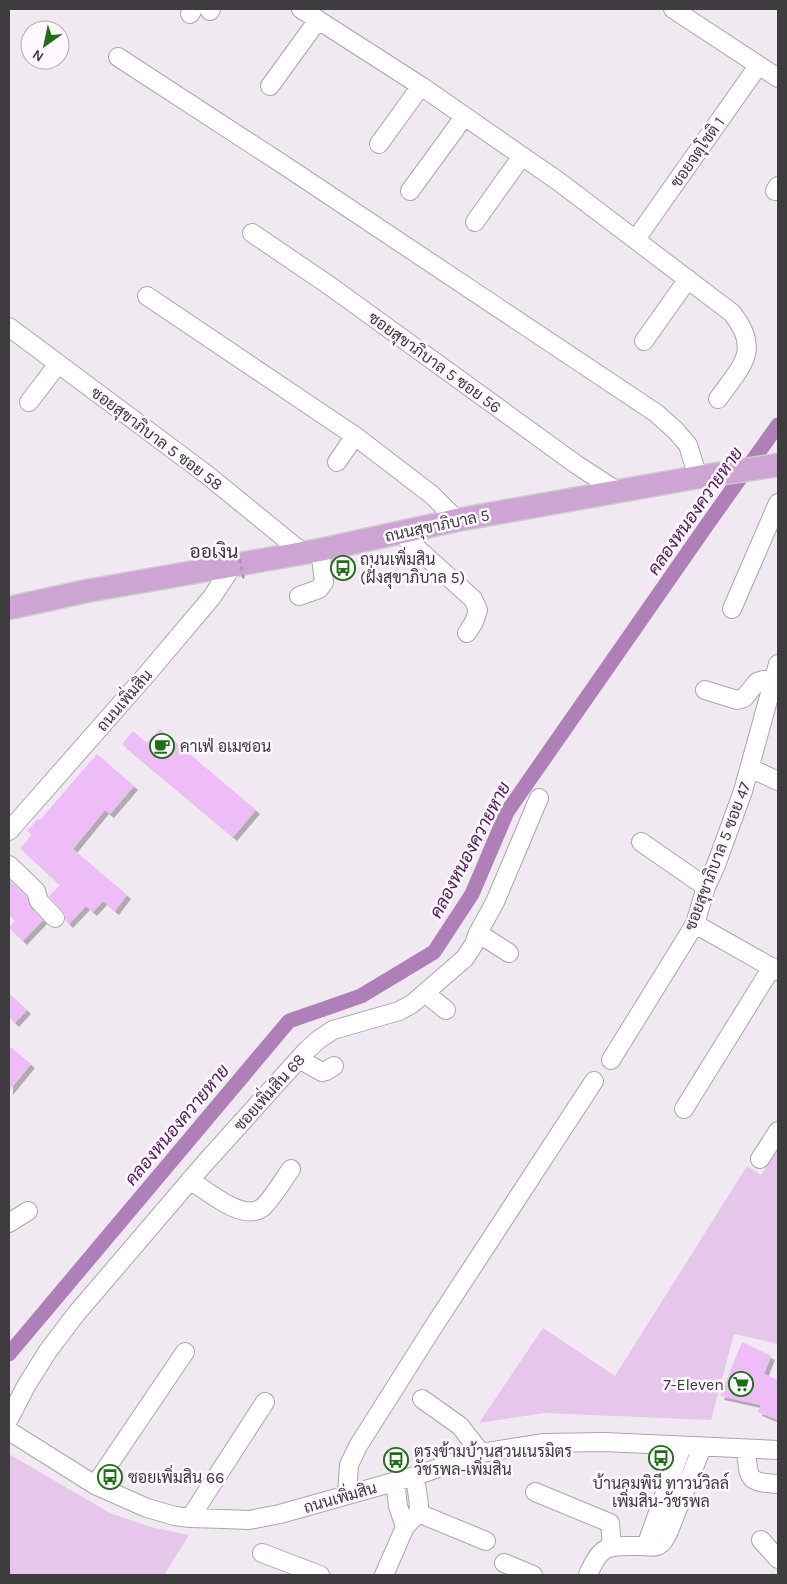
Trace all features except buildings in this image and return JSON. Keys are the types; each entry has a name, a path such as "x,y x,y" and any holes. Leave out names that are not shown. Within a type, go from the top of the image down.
{"main road":[{"name":"ถนนสุขาภิบาล 5","path":"9,608 88,591 312,552 457,520 769,466"}],"street":[{"path":"301,9 421,86 522,156 636,239 654,255 732,313 738,321 747,342 748,351 745,360 718,399"},
{"path":"673,9 778,78"},
{"path":"270,86 318,20"},
{"path":"118,58 326,193 656,414 676,431 688,446 698,477"},
{"name":"ซอยจตุโชติ 1","path":"636,239 758,66"},
{"path":"379,144 421,86"},
{"path":"410,191 464,117"},
{"path":"475,222 522,156"},
{"name":"ซอยสุขาภิบาล 5 ซอย 56","path":"252,233 330,286 498,408 617,491"},
{"path":"644,341 688,279"},
{"path":"147,296 355,436 432,495 457,520"},
{"name":"ซอยสุขาภิบาล 5 ซอย 58","path":"9,327 312,552"},
{"path":"29,402 58,364"},
{"path":"337,462 355,436"},
{"path":"732,610 778,503"},
{"path":"399,532 472,599 478,610 474,622 467,633"},
{"path":"300,596 319,589 324,582 312,552"},
{"name":"ถนนเพิ่มสิน","path":"9,831 147,674 238,566"},
{"path":"706,690 741,700 757,682 776,672"},
{"name":"ซอยสุขาภิบาล 5 ซอย 47","path":"611,1060 695,924 706,887 723,846 750,768 776,672"},
{"path":"750,768 778,781"},
{"name":"ซอยเพิ่มสิน 68","path":"9,1419 26,1386 48,1351 76,1314 190,1180 299,1059 318,1040 332,1030 399,1011 412,1004 464,958 474,944 495,902 539,798"},
{"path":"641,842 706,887"},
{"path":"9,865 36,891 39,901 55,918"},
{"path":"684,1108 775,969 695,924"},
{"path":"478,933 508,953"},
{"path":"425,993 446,1010"},
{"path":"299,1059 322,1072 326,1072 334,1066"},
{"path":"347,1494 349,1465 358,1446 432,1328 594,1081"},
{"path":"760,1159 778,1131"},
{"path":"190,1180 234,1208 245,1212 256,1211 264,1206 291,1169"},
{"path":"9,1223 28,1211"},
{"path":"95,1486 186,1352"},
{"path":"422,1398 460,1426 481,1453"},
{"path":"190,1518 266,1402"},
{"name":"ถนนเพิ่มสิน","path":"9,1432 95,1486 147,1508 190,1518 249,1520 280,1514 415,1476 481,1453 544,1443 604,1442 778,1450"},
{"path":"646,1546 682,1446"},
{"path":"588,1575 594,1560 603,1550 612,1546 656,1547 662,1543 669,1531 702,1447"},
{"path":"746,1449 748,1474 754,1480 778,1484"},
{"path":"384,1575 405,1527 418,1513 419,1505 415,1476"},
{"path":"395,1481 398,1506 405,1527"},
{"path":"535,1492 610,1523 612,1546"},
{"path":"418,1513 486,1542"},
{"path":"761,1540 778,1559"},
{"path":"262,1553 320,1575"},
{"path":"504,1564 533,1575"}],"shaded area":[{"path":"778,1149 778,1344 734,1334 711,1420 544,1413 479,1423 543,1328 615,1376 747,1166 761,1175"},
{"path":"9,1454 110,1513 151,1527 189,1535 164,1575 9,1575"}],"waterway":[{"name":"คลองหนองควายหาย","path":"9,1354 289,1021 361,996 434,952 472,894 507,812 778,425"}],"place":[{"name":"ถนนเพิ่มสิน (ฝั่งสุขาภิบาล 5)","path":"343,568"},
{"name":"คาเฟ่ อเมซอน","path":"162,746"},
{"name":"7-Eleven","path":"741,1384"},
{"name":"บ้านลุมพินี ทาวน์วิลล์ เพิ่มสิน-วัชรพล","path":"661,1458"},
{"name":"ตรงข้ามบ้านสวนเนรมิตร วัชรพล-เพิ่มสิน","path":"396,1460"},
{"name":"ซอยเพิ่มสิน 66","path":"110,1477"}],"district":[{"name":"ออเงิน","path":"214,551"}]}
